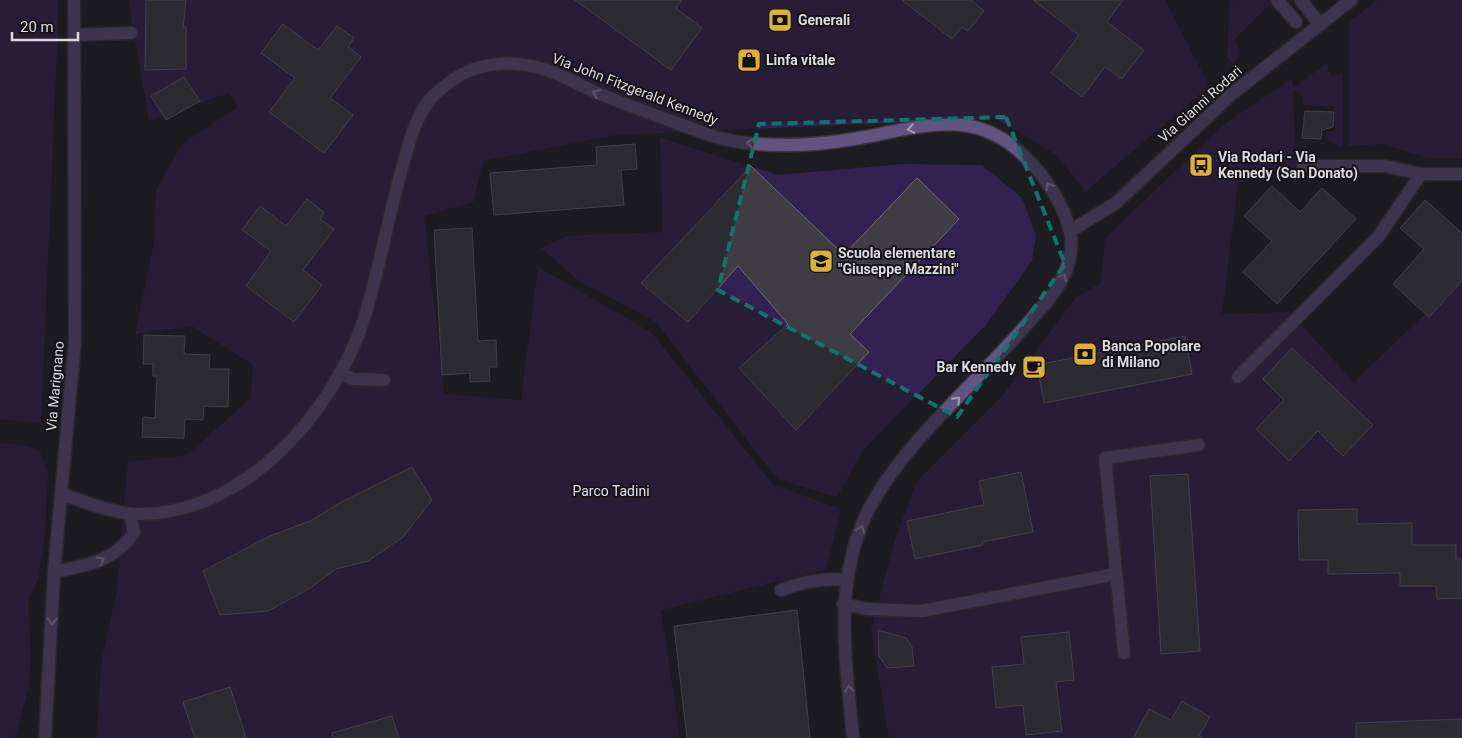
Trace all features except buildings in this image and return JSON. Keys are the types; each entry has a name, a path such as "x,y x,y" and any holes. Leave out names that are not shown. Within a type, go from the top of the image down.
{"street":[{"name":"Via Marignano","path":"46,738 54,572 75,341 74,0"},
{"path":"1277,0 1296,22"},
{"path":"1301,0 1320,25"},
{"name":"Via Gianni Rodari","path":"1070,230 1116,202 1233,92 1351,0"},
{"path":"74,35 131,33"},
{"name":"Via John Fitzgerald Kennedy","path":"61,494 130,514 176,512 216,497 252,476 301,427 332,390 363,322 412,132 427,102 450,81 480,65 506,63 546,70 594,92 716,137 770,145 801,146 942,123 975,126 998,134 1026,157 1048,182 1070,230 1072,252 1066,272 1055,292 990,367 917,442 889,477 868,510 859,534 843,604 853,738"},
{"path":"1302,166 1385,166 1421,174 1462,174"},
{"path":"1238,377 1379,236 1421,174"},
{"path":"339,373 353,379 384,380"},
{"path":"1124,653 1105,458 1199,445"},
{"path":"54,572 98,563 127,542 134,533 130,514"},
{"path":"843,604 867,609 922,611 1116,574"},
{"path":"781,590 828,578 848,580"}],"highlighted area":[{"path":"1006,117 1065,264 957,417 718,290 759,124"}],"green space":[{"path":"0,0 57,0 58,24 41,423 0,419"},
{"name":"Parco Tadini","path":"128,0 1165,0 1209,86 1086,191 1055,154 995,118 615,135 483,161 473,202 424,216 444,394 521,400 538,267 652,333 773,485 841,509 826,569 661,610 680,738 96,738 102,659 117,590 128,462 187,455 251,398 253,365 192,326 135,334 154,242 156,190 182,144 238,107 229,93 149,120"},
{"path":"1271,0 1272,2 1235,39 1241,54 1233,63 1227,58 1230,1"},
{"path":"1378,0 1462,0 1462,158 1429,158 1381,144 1349,146 1349,22"},
{"path":"1326,64 1331,76 1343,74 1343,147 1329,142 1326,133 1335,130 1334,107 1304,105 1302,94 1293,90 1297,175 1238,182 1222,314 1289,312 1354,382 1462,279 1462,738 889,738 871,629 895,540 917,481 1003,395 1076,298 1101,283 1105,238 1224,125 1292,78 1293,88"},
{"path":"660,138 778,175 902,164 982,165 1022,198 1036,235 1032,261 985,326 863,450 837,497 781,480 772,472 656,322 579,281 541,248 567,236 662,232"},
{"path":"0,443 27,446 40,452 48,474 45,534 39,576 28,603 31,655 29,686 15,738 0,738"}],"place":[{"name":"Generali","path":"780,20"},
{"name":"Linfa vitale","path":"749,60"},
{"name":"Via Rodari - Via Kennedy (San Donato)","path":"1201,165"},
{"name":"Scuola elementare \"Giuseppe Mazzini\"","path":"821,261"},
{"name":"Banca Popolare di Milano","path":"1085,354"},
{"name":"Bar Kennedy","path":"1034,367"}]}
